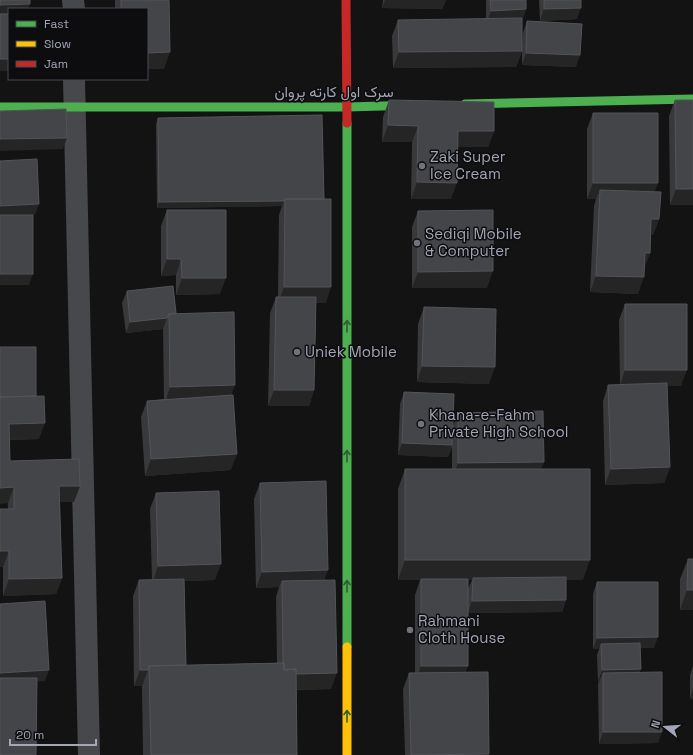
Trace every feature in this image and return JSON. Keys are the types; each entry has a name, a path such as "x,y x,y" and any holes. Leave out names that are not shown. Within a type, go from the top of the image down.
{"main road":[{"path":"346,0 347,755"},
{"path":"457,104 693,99"},
{"name":"سرک اول کارته پروان","path":"0,107 347,107 426,105"}],"street":[{"path":"74,80 89,755"}],"building":[{"path":"0,0 30,0 30,4 0,5"},
{"path":"121,0 169,0 170,52 148,53 148,8 121,8"},
{"path":"490,0 526,0 526,9 491,11"},
{"path":"544,0 581,0 581,8 544,9"},
{"path":"0,14 8,14 8,59 0,59"},
{"path":"522,18 522,51 399,52 398,20"},
{"path":"527,21 582,24 580,55 526,53"},
{"path":"389,100 494,102 494,131 458,131 457,183 417,182 418,126 388,125"},
{"path":"675,100 693,100 693,189 676,189"},
{"path":"66,109 67,138 0,139 0,111"},
{"path":"593,113 658,113 658,183 593,183"},
{"path":"322,115 324,199 285,199 284,201 159,202 158,118"},
{"path":"37,159 39,204 0,206 0,161"},
{"path":"600,190 661,192 659,219 651,219 650,253 645,253 644,277 596,276"},
{"path":"285,199 331,199 331,287 284,287"},
{"path":"167,210 226,210 226,278 182,278 181,259 167,259"},
{"path":"493,210 493,271 418,272 418,211"},
{"path":"0,215 33,215 33,274 0,274"},
{"path":"173,286 176,313 169,314 167,318 130,322 127,291"},
{"path":"276,297 316,297 314,390 274,390"},
{"path":"625,304 687,304 687,370 625,370"},
{"path":"424,307 496,309 495,367 422,366"},
{"path":"234,312 235,385 170,387 169,314"},
{"path":"0,347 36,347 36,396 0,397"},
{"path":"667,383 670,467 611,469 608,385"},
{"path":"404,392 454,394 452,445 402,443"},
{"path":"233,395 237,454 151,459 147,401"},
{"path":"44,396 45,423 9,424 10,461 79,459 80,486 59,486 62,578 9,579 9,551 0,551 0,509 14,509 14,487 0,488 0,397"},
{"path":"543,411 544,462 458,463 458,413"},
{"path":"405,469 590,469 590,560 405,560"},
{"path":"326,481 328,570 262,572 260,483"},
{"path":"219,491 221,564 158,566 156,493"},
{"path":"688,559 693,559 693,590 687,590"},
{"path":"566,577 566,600 472,601 473,578"},
{"path":"184,579 186,665 149,666 148,670 140,670 139,580"},
{"path":"421,579 468,579 468,666 421,666"},
{"path":"335,580 337,673 296,674 296,669 284,670 282,581"},
{"path":"597,582 658,582 658,637 597,638"},
{"path":"45,601 49,670 0,673 0,604"},
{"path":"640,643 641,669 602,670 601,644"},
{"path":"284,663 284,670 296,669 297,755 151,755 149,666"},
{"path":"488,672 489,754 411,755 409,673"},
{"path":"662,672 662,732 603,732 603,673"},
{"path":"0,678 37,678 36,755 0,755"}],"traffic: fast":[{"path":"465,104 693,99"},
{"path":"0,107 347,107 417,105"},
{"path":"347,123 347,647"}],"traffic: slow":[{"path":"347,647 347,755"}],"traffic: jam":[{"path":"346,0 347,123"}],"place":[{"name":"Zaki Super Ice Cream","path":"422,166"},
{"name":"Sediqi Mobile & Computer","path":"417,243"},
{"name":"Uniek Mobile","path":"297,352"},
{"name":"Khana-e-Fahm Private High School","path":"421,424"},
{"name":"Rahmani Cloth House","path":"410,630"}]}
